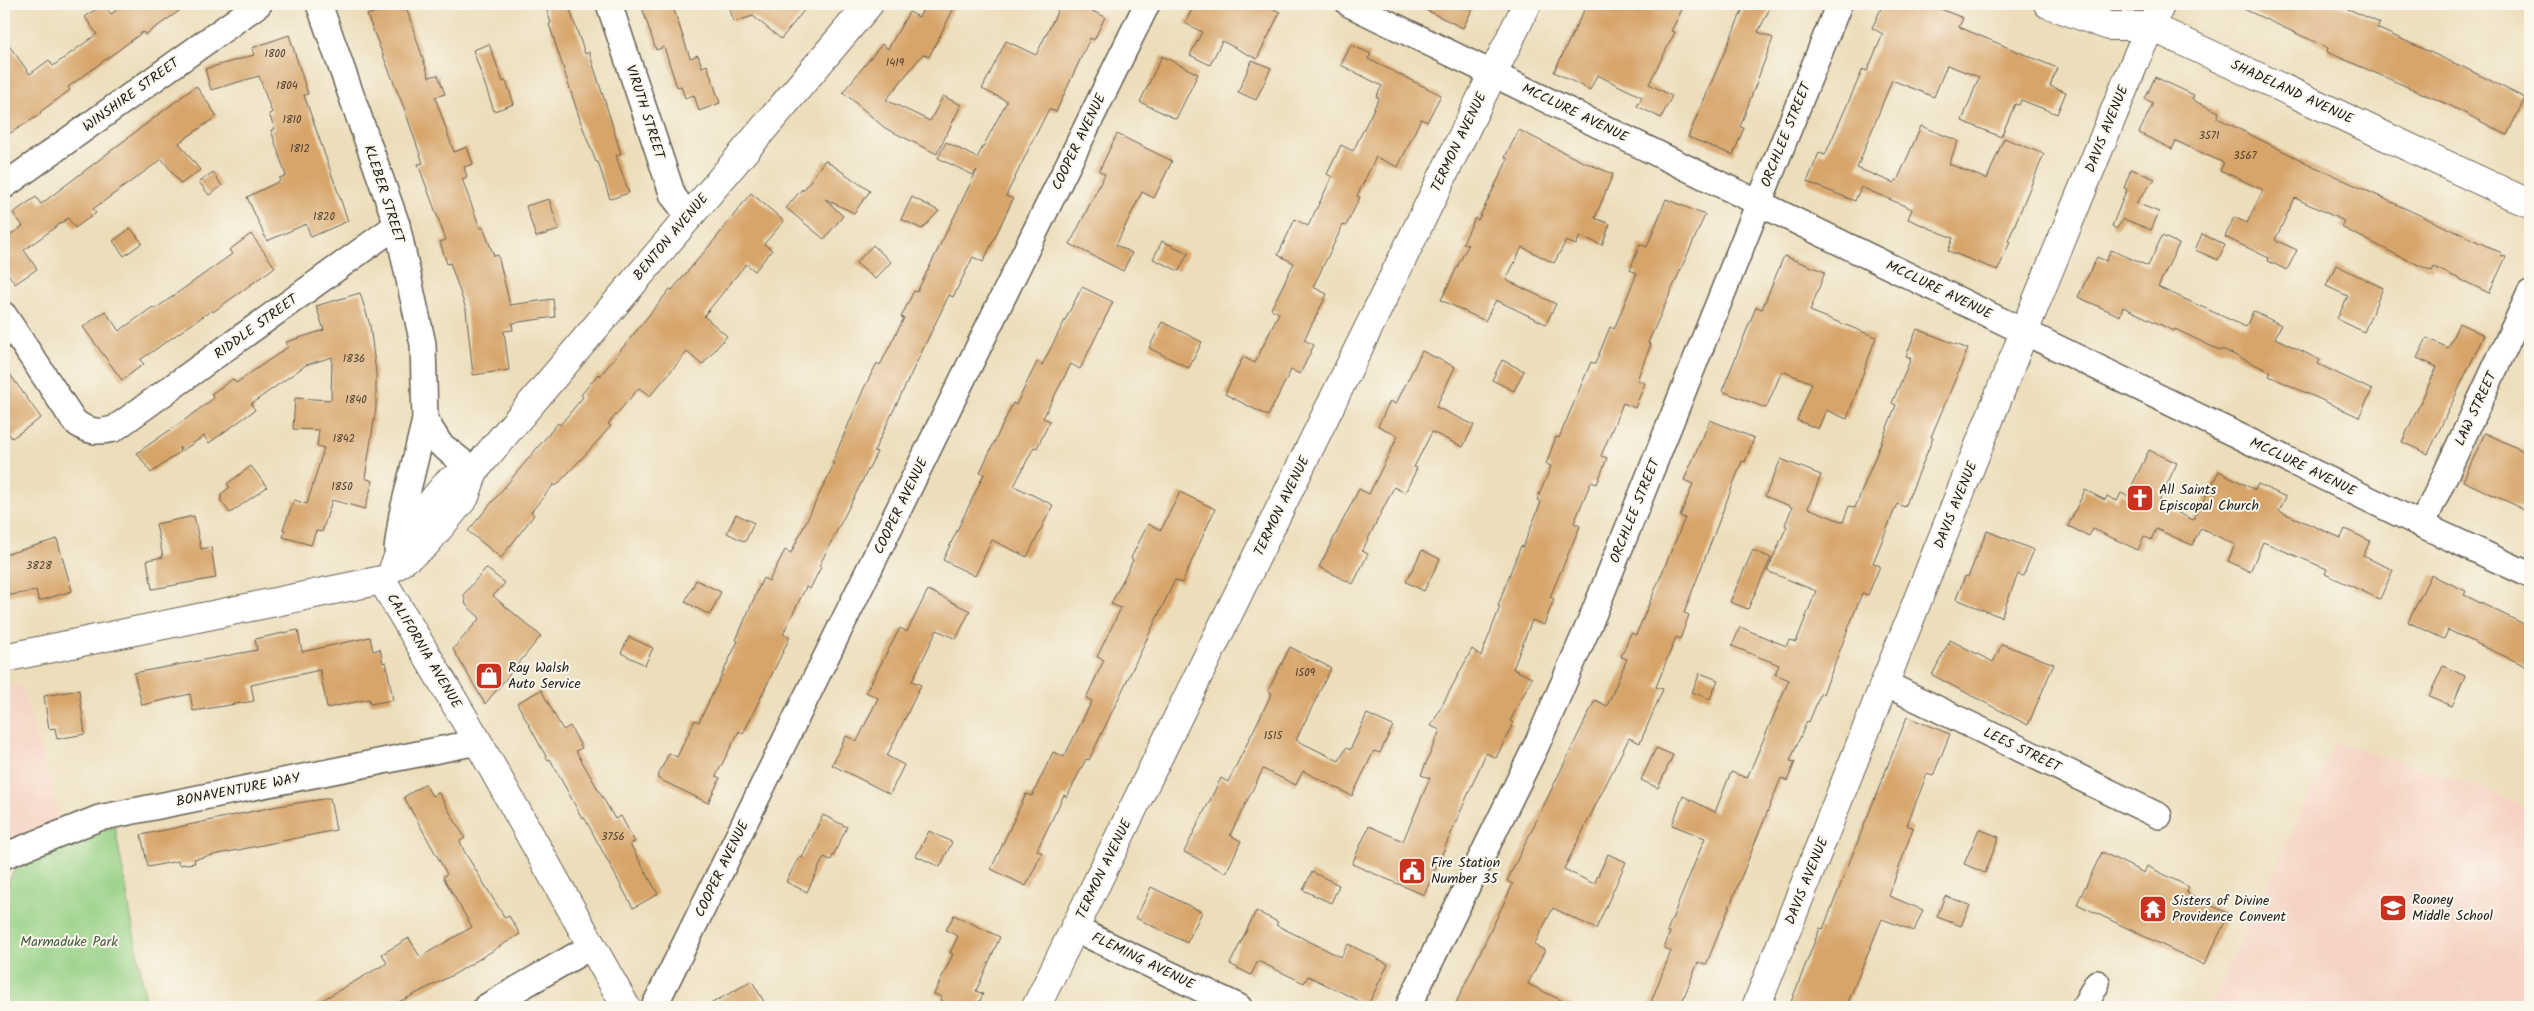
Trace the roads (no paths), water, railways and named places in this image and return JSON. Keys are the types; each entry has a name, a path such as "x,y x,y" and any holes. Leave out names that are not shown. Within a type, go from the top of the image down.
{"street":[{"name":"WINSHIRE STREET","path":"4,186 259,4"},
{"name":"KLEBER STREET","path":"319,4 397,225 423,344 425,420 388,573"},
{"name":"VIRUTH STREET","path":"609,4 673,196 689,217"},
{"name":"BENTON AVENUE","path":"388,573 425,545 431,538 465,497 474,471 869,4"},
{"name":"COOPER AVENUE","path":"654,1007 1148,4"},
{"name":"MCCLURE AVENUE","path":"1349,4 2025,331 2422,526 2530,575"},
{"name":"TERMON AVENUE","path":"1036,1007 1527,4"},
{"name":"ORCHLEE STREET","path":"1408,1007 1537,744 1591,620 1839,4"},
{"name":"SHADELAND AVENUE","path":"2048,4 2109,26 2155,15 2530,204"},
{"name":"DAVIS AVENUE","path":"1756,1007 2025,331 2155,15"},
{"name":"RIDDLE STREET","path":"4,315 74,421 88,431 97,432 114,429 397,225"},
{"name":"LAW STREET","path":"2422,526 2530,293"},
{"path":"425,420 440,444 474,471"},
{"name":"CALIFORNIA AVENUE","path":"4,658 388,573 478,742 626,1007"},
{"name":"LEES STREET","path":"1886,684 2159,816"},
{"name":"BONAVENTURE WAY","path":"4,856 99,818 478,742"},
{"name":"FLEMING AVENUE","path":"1075,929 1239,1007"},
{"path":"486,1007 592,946"},
{"path":"2084,1007 2097,983"}],"place":[{"name":"All Saints Episcopal Church","path":"2140,498"},
{"name":"Ray Walsh Auto Service","path":"489,676"},
{"name":"Fire Station Number 35","path":"1412,871"},
{"name":"Rooney Middle School","path":"2393,908"},
{"name":"Sisters of Divine Providence Convent","path":"2153,909"}],"park label":[{"name":"Marmaduke Park","path":"69,942"}]}
